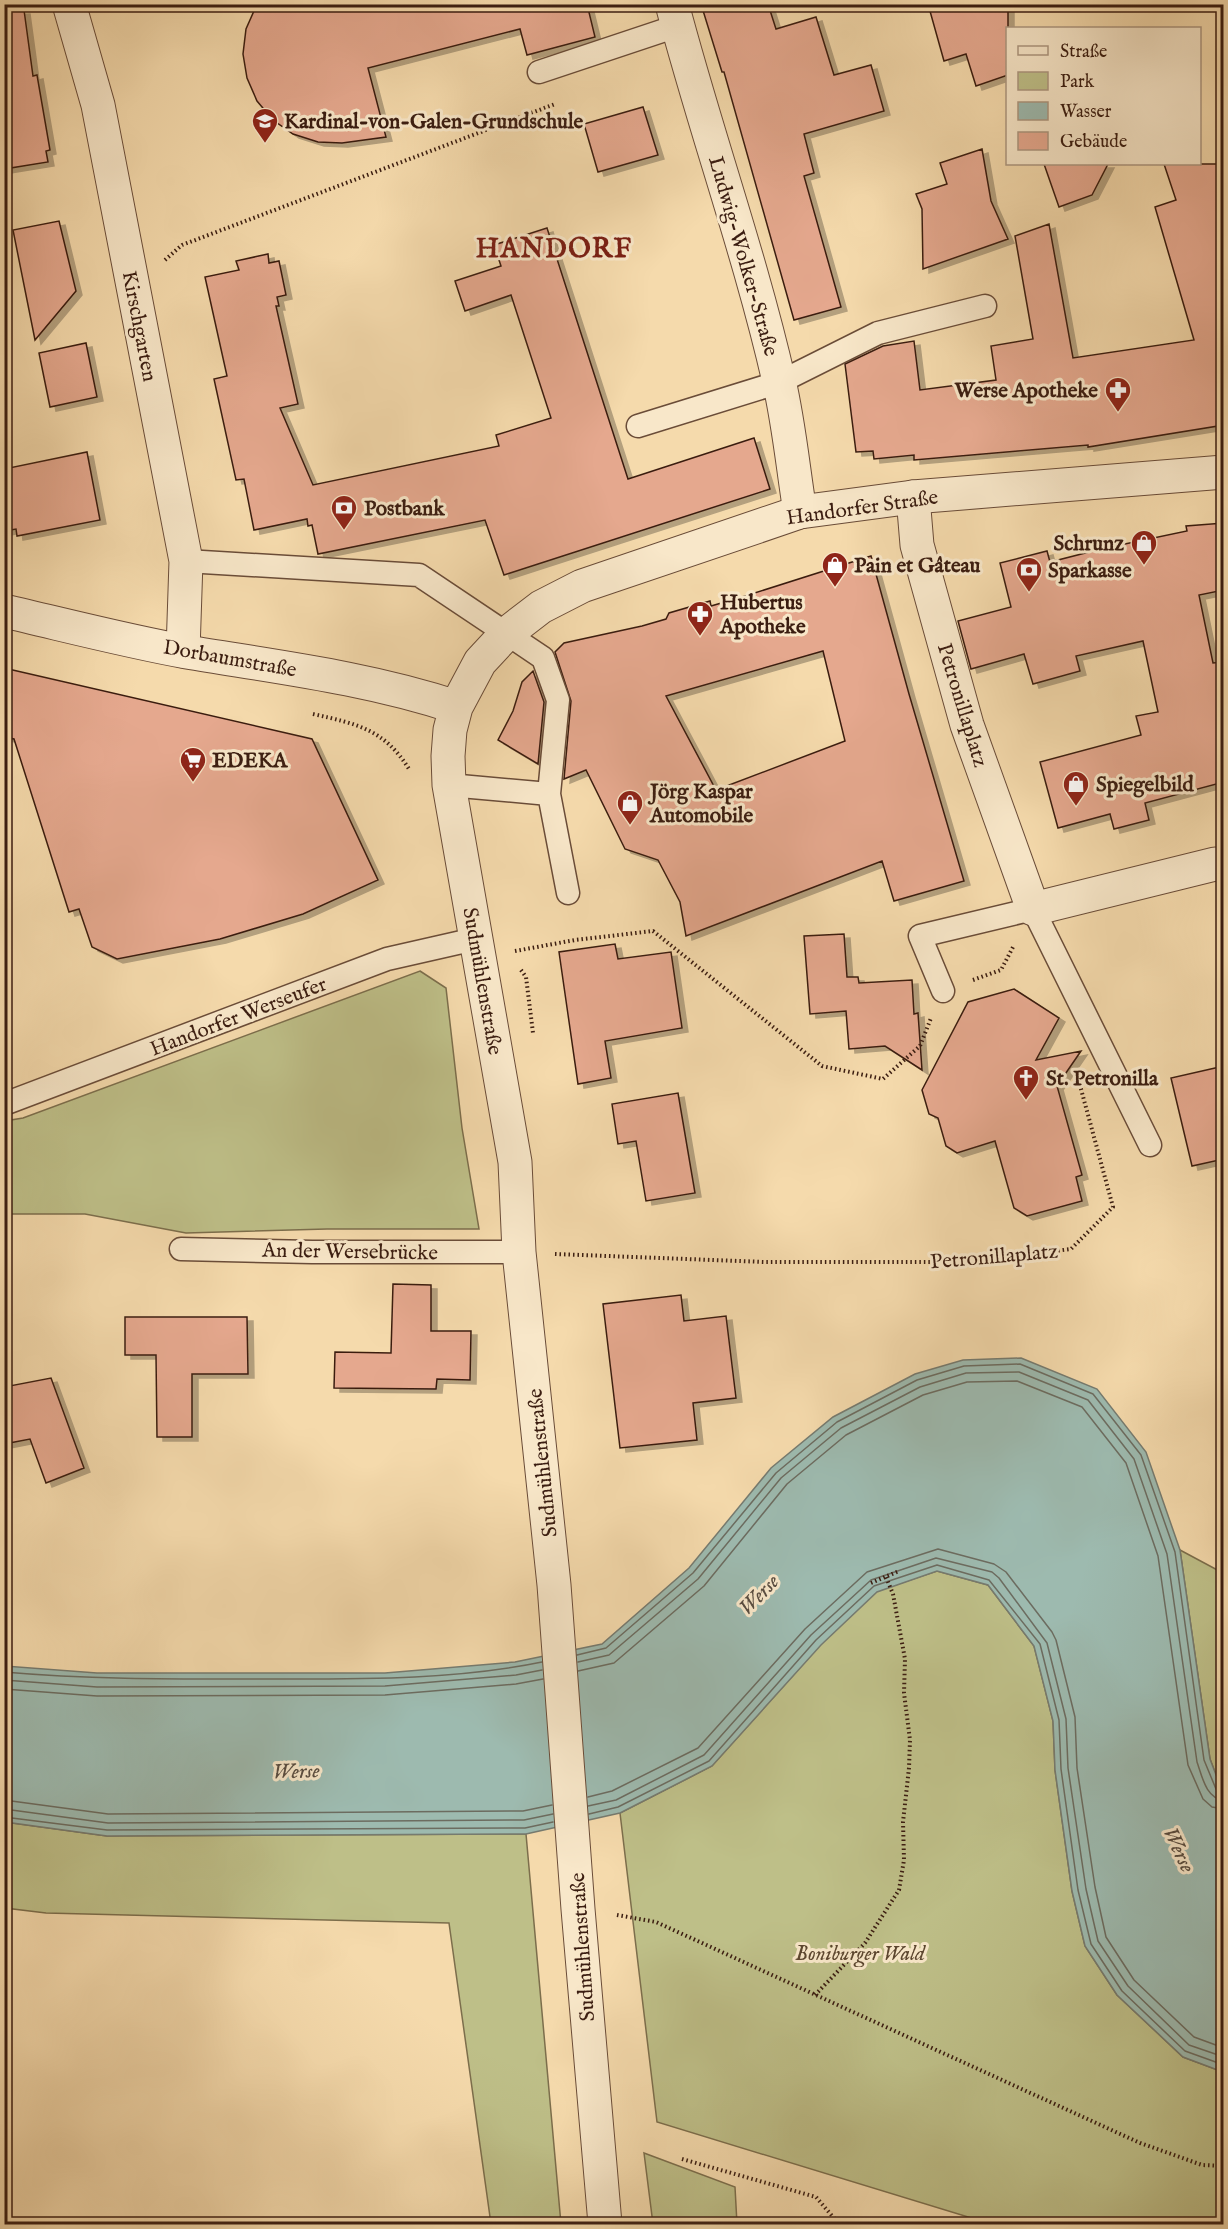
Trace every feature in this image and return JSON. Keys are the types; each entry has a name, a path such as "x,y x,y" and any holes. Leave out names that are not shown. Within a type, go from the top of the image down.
{"street":[{"name":"Kirschgarten","path":"69,4 98,105 186,561 183,651"},
{"name":"Ludwig-Wolker-Straße","path":"675,15 780,382 800,512"},
{"name":"Handorfer Straße","path":"456,707 480,662 506,634 541,607 582,586 800,512 913,497 1224,472"},
{"name":"Petronillaplatz","path":"913,497 917,545 967,725 1033,909"},
{"name":"Dorbaumstraße","path":"4,611 183,651 370,683 417,694 456,707"},
{"name":"Sudmühlenstraße","path":"456,707 450,730 449,785 515,1162 534,1253 576,1877 605,2224"},
{"path":"1033,909 1215,864"}],"lane":[{"path":"539,72 675,15"},
{"path":"638,426 780,382 878,333 985,306"},
{"path":"186,561 419,575 543,658 558,700 549,794 568,893"},
{"path":"449,785 549,794"},
{"path":"943,991 921,936 1033,909"},
{"name":"Petronillaplatz","path":"1033,909 1150,1145"},
{"name":"Handorfer Werseufer","path":"4,1104 387,959 475,939"},
{"name":"An der Wersebrücke","path":"182,1249 534,1253"}],"path":[{"path":"131,277 153,270 182,245 560,101"},
{"path":"302,711 358,724 379,734 399,752"},
{"path":"509,952 575,940 653,931 822,1066 883,1079 920,1046 943,991 1001,970 1033,909"},
{"name":"Petronillaplatz","path":"534,1253 765,1262 968,1262 1071,1249 1113,1207 1076,1069"},
{"path":"871,1583 899,1571"},
{"path":"815,1995 865,1943 899,1890 904,1860 903,1822 910,1740 904,1693 905,1659 893,1594 886,1576"},
{"path":"616,1915 656,1922 1140,2144 1202,2165 1224,2166"},
{"path":"682,2159 816,2197 839,2224"}],"green space":[{"path":"420,971 446,988 462,1128 479,1229 327,1229 186,1233 85,1214 5,1214 5,1121 23,1118"},
{"path":"1180,1550 1223,1573 1223,1793 1210,1759"},
{"name":"Boniburger Wald","path":"937,1571 988,1585 1034,1646 1053,1721 1055,1770 1072,1891 1085,1946 1117,1995 1183,2057 1223,2072 1223,2224 991,2224 657,2122 620,1813 712,1766 821,1644 877,1591"},
{"path":"5,1822 107,1836 526,1834 561,2224 491,2224 449,1923 46,1913 5,1908"},
{"path":"644,2153 735,2187 737,2224 653,2224"}],"water":[{"name":"Werse","path":"1021,1358 1097,1389 1146,1452 1180,1550 1210,1759 1223,1793 1223,2072 1183,2057 1117,1995 1085,1946 1072,1891 1055,1770 1053,1721 1034,1646 988,1585 937,1571 877,1592 821,1645 712,1766 620,1813 526,1834 107,1836 5,1822 5,1666 97,1673 385,1673 515,1662 602,1644 689,1568 771,1468 833,1417 915,1374 963,1360"}],"building":[{"path":"257,4 587,4 595,37 527,55 520,29 368,68 386,137 342,143 318,142 293,134 273,120 257,101 247,78 243,54 246,29"},
{"path":"701,4 768,4 776,29 816,17 834,75 871,65 884,111 804,134 814,173 804,176 841,307 794,320 724,72 722,72"},
{"path":"928,4 1008,4 1006,76 976,86 966,54 944,61"},
{"path":"24,10 33,76 37,75 50,150 46,151 48,162 4,169 4,11"},
{"path":"643,107 658,155 598,172 584,124"},
{"path":"982,149 991,201 1008,239 923,269 922,209 916,194 947,184 940,163"},
{"path":"1224,164 1224,425 1088,447 1088,445 914,460 914,455 874,459 873,451 856,452 845,364 883,346 914,341 920,390 996,380 991,346 1033,339 1015,236 1049,224 1073,358 1194,340 1155,207 1176,200 1164,165"},
{"path":"1044,165 1107,165 1092,195 1059,207"},
{"path":"59,221 76,291 35,340 13,230"},
{"path":"547,228 628,479 754,438 770,489 504,575 485,520 318,554 312,525 308,526 307,519 254,530 244,479 236,480 214,379 227,376 205,277 239,270 236,261 268,254 269,263 279,261 286,295 277,297 279,306 276,306 298,404 280,408 313,485 499,446 496,435 551,418 511,295 465,311 455,281 501,266 494,245"},
{"path":"86,343 97,397 50,407 39,353"},
{"path":"87,452 100,520 17,536 16,529 4,531 4,469"},
{"path":"1224,523 1224,590 1199,595 1213,663 1224,662 1224,782 1145,803 1149,820 1114,829 1110,814 1058,828 1040,762 1141,735 1136,716 1158,712 1143,641 1076,656 1080,671 1033,684 1024,654 971,669 958,621 1011,607 1000,563 1047,551 1050,562 1187,531 1186,526"},
{"path":"871,556 964,881 894,901 882,861 686,936 680,902 658,860 625,849 586,770 564,779 571,701 555,652 564,643 642,626 666,619 669,613 710,601 711,606","holes":["823,651 845,741 716,790 666,696"]},
{"path":"4,668 312,739 378,880 303,914 220,939 117,959 92,947 79,909 69,912 14,739 4,737"},
{"path":"533,671 544,702 538,764 498,740 513,711 522,682"},
{"path":"844,934 847,977 858,977 859,983 912,980 914,1014 918,1013 922,1070 885,1046 849,1049 846,1011 810,1014 804,936"},
{"path":"615,944 618,959 671,952 682,1028 605,1041 611,1078 578,1084 559,952"},
{"name":"St. Petronilla","path":"1014,989 1059,1018 1036,1060 1081,1051 1057,1086 1082,1175 1076,1177 1082,1201 1027,1216 1014,1208 995,1141 957,1153 946,1146 938,1118 929,1114 922,1090 968,1002"},
{"path":"1224,1066 1224,1159 1192,1166 1171,1078"},
{"path":"678,1093 695,1193 646,1201 636,1141 618,1144 612,1104"},
{"path":"393,1284 431,1285 431,1331 471,1331 470,1380 437,1379 436,1389 334,1388 335,1352 391,1353"},
{"path":"681,1295 684,1321 726,1316 736,1398 693,1403 697,1440 620,1448 603,1304"},
{"path":"125,1317 247,1317 248,1374 192,1374 192,1437 157,1437 156,1355 125,1355"},
{"path":"51,1378 84,1468 46,1483 30,1439 4,1444 4,1387"}],"place":[{"name":"Kardinal-von-Galen-Grundschule","path":"265,144"},
{"name":"Werse Apotheke","path":"1118,413"},
{"name":"Postbank","path":"344,531"},
{"name":"Schrunz","path":"1144,566"},
{"name":"Pain et Gâteau","path":"835,588"},
{"name":"Sparkasse","path":"1029,593"},
{"name":"Hubertus Apotheke","path":"700,637"},
{"name":"EDEKA","path":"193,783"},
{"name":"Spiegelbild","path":"1076,807"},
{"name":"Jörg Kaspar Automobile","path":"630,826"},
{"name":"St. Petronilla","path":"1026,1101"}],"district":[{"name":"HANDORF","path":"554,248"}]}
